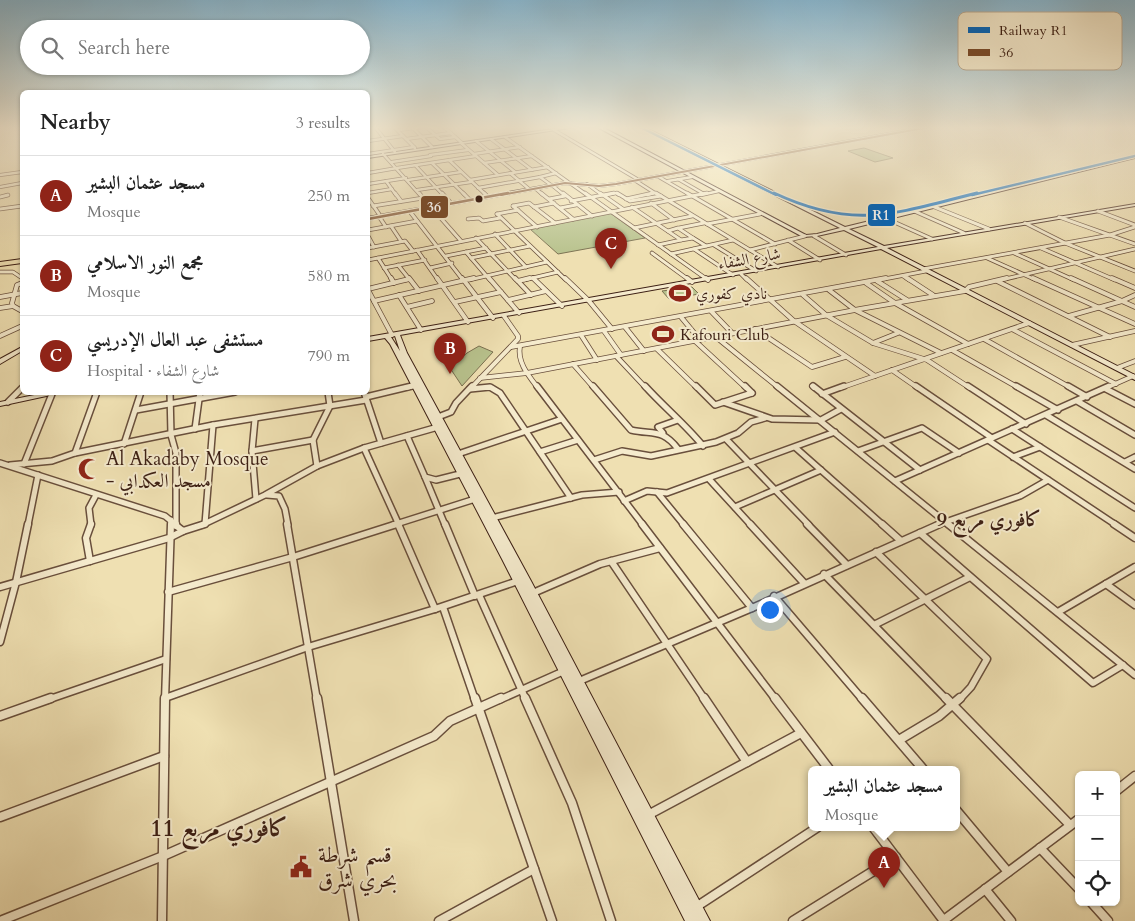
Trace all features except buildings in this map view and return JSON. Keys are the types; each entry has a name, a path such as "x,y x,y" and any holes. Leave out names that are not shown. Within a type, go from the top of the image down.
{"main road":[{"path":"370,218 552,185 569,183 606,186 692,170"},
{"path":"636,180 682,172"},
{"path":"380,216 552,185"},
{"path":"370,218 409,211"},
{"path":"0,265 20,262"}],"street":[{"path":"370,173 386,170"},
{"path":"373,206 423,198 399,170"},
{"path":"420,170 450,202"},
{"path":"440,170 469,199"},
{"path":"492,170 498,175"},
{"path":"417,190 532,170"},
{"path":"552,170 708,280"},
{"path":"620,170 778,267"},
{"path":"678,170 805,236"},
{"path":"728,170 1134,377"},
{"path":"750,250 1081,170"},
{"path":"0,175 20,172"},
{"path":"370,184 461,172 487,196"},
{"path":"510,173 529,189"},
{"path":"478,188 556,173"},
{"path":"492,176 501,184"},
{"path":"540,177 592,216"},
{"path":"659,177 775,244"},
{"path":"667,182 692,177"},
{"path":"678,180 705,194"},
{"path":"386,181 401,201"},
{"path":"0,187 20,183"},
{"path":"587,184 623,209"},
{"path":"370,193 392,189"},
{"path":"536,189 573,220"},
{"path":"370,260 719,191"},
{"path":"571,201 616,192 626,199 637,202 661,196"},
{"path":"626,199 655,193"},
{"path":"0,197 8,195"},
{"path":"549,199 566,196"},
{"path":"370,201 386,227"},
{"path":"537,227 513,206 529,203 555,223"},
{"path":"534,208 554,203"},
{"path":"651,204 674,220"},
{"path":"560,208 576,205"},
{"name":"شارع الشفاء","path":"370,340 964,233 1135,205"},
{"path":"0,209 20,206"},
{"path":"932,206 989,229"},
{"path":"431,207 461,241"},
{"path":"632,207 681,240"},
{"path":"518,210 497,214 589,300 612,329"},
{"path":"409,211 452,263 493,318"},
{"path":"914,211 964,233"},
{"path":"1098,211 1135,226"},
{"path":"668,231 760,214"},
{"path":"634,228 693,216"},
{"path":"1059,217 1135,244"},
{"path":"468,220 478,218 484,221 500,218"},
{"path":"885,218 932,239"},
{"path":"370,230 417,221"},
{"path":"1025,223 1065,243 1135,271"},
{"path":"391,226 401,241"},
{"path":"511,347 877,281 1014,252 1110,235 1135,226"},
{"path":"678,228 706,246"},
{"path":"495,234 526,267"},
{"path":"814,236 846,255"},
{"path":"476,238 531,295"},
{"path":"658,245 693,238"},
{"path":"370,240 374,247"},
{"path":"671,254 733,240"},
{"path":"788,240 820,260"},
{"path":"370,248 406,241 425,260 468,322"},
{"path":"714,245 756,271"},
{"path":"471,258 530,246"},
{"path":"446,256 486,248"},
{"path":"1040,248 1135,288"},
{"path":"694,249 733,275"},
{"path":"480,378 527,373 826,315 965,291 969,287 1135,249"},
{"path":"664,250 652,254 692,282"},
{"path":"1125,251 1135,255"},
{"path":"466,252 519,313"},
{"path":"1014,252 1135,307"},
{"path":"378,258 394,283"},
{"path":"986,258 1135,324"},
{"path":"384,268 425,260"},
{"path":"374,301 547,262"},
{"path":"430,268 452,263"},
{"path":"398,265 419,291"},
{"path":"0,272 13,272 20,277"},
{"path":"518,282 558,272"},
{"path":"741,274 794,321 875,376"},
{"path":"902,276 934,296"},
{"path":"533,278 562,306"},
{"path":"370,289 409,279"},
{"path":"877,281 907,300"},
{"path":"997,281 1110,337"},
{"path":"866,283 895,303 968,344"},
{"path":"13,306 14,294 17,285 20,284"},
{"path":"828,290 855,310 941,353"},
{"path":"508,300 546,291"},
{"path":"455,302 502,292"},
{"path":"0,297 20,293"},
{"path":"370,293 392,335 404,353 418,385 438,422 458,454 533,593 692,921"},
{"path":"399,295 421,330"},
{"path":"802,295 826,315 872,343 927,360 1026,424"},
{"path":"1068,316 1122,301 1135,295"},
{"path":"407,307 432,301"},
{"path":"0,308 13,306 20,309"},
{"path":"711,311 732,333"},
{"path":"0,587 169,538 205,524 317,466 364,448 407,436 438,422 451,412 456,403 511,347 518,336 504,316"},
{"path":"681,317 700,340"},
{"path":"822,394 927,360 941,353 1029,323"},
{"path":"0,336 20,327"},
{"path":"625,327 644,351"},
{"path":"755,329 812,367 845,357"},
{"path":"1012,329 1116,384"},
{"path":"604,331 619,356 703,446"},
{"path":"1072,345 1135,331"},
{"path":"872,343 898,333"},
{"path":"582,335 597,360"},
{"path":"716,337 1134,672"},
{"path":"984,339 1087,397"},
{"path":"657,348 716,405 752,393 695,341"},
{"path":"520,346 518,356 527,373 827,766"},
{"path":"0,362 20,350"},
{"path":"952,350 1058,410"},
{"path":"1117,368 1135,361"},
{"path":"573,364 631,430 656,431 666,435"},
{"path":"892,370 1013,457 1135,538"},
{"path":"895,481 1134,377"},
{"path":"3,464 52,461 75,453 213,425 330,406 418,385"},
{"path":"812,386 920,470"},
{"path":"470,389 482,387 496,389 570,498"},
{"path":"1106,389 1135,404"},
{"path":"8,402 20,390"},
{"path":"0,404 46,395"},
{"path":"24,464 52,395"},
{"path":"75,453 95,395"},
{"path":"124,444 140,395"},
{"path":"162,921 169,538 174,523 176,453 171,435 170,395"},
{"path":"195,429 200,395"},
{"path":"136,410 220,395"},
{"path":"317,466 313,440 330,406 328,395"},
{"path":"365,397 381,443"},
{"path":"1077,401 1135,435"},
{"path":"723,402 765,418"},
{"path":"594,460 622,451 644,456 703,446 726,439 738,433 751,422 765,418 821,420 841,409"},
{"path":"1046,415 1135,469"},
{"path":"255,419 252,451 256,499"},
{"path":"458,454 485,447 525,430 562,419"},
{"path":"678,420 658,427 678,449"},
{"path":"438,422 460,474 519,581 564,671 575,683 648,815 703,921"},
{"path":"205,524 213,425"},
{"path":"858,451 922,428 959,453"},
{"path":"1012,430 1135,508"},
{"path":"624,501 642,493 656,491 667,493 796,448 835,432"},
{"path":"407,436 439,511 572,803 610,921"},
{"path":"726,439 847,565"},
{"path":"252,451 313,440"},
{"path":"540,452 578,440"},
{"path":"1013,457 1040,447"},
{"path":"364,448 397,523 439,608 478,709 552,921"},
{"path":"796,448 901,541"},
{"path":"1125,462 1135,457"},
{"path":"3,464 174,523 183,531"},
{"path":"735,507 821,470"},
{"path":"425,476 431,480 436,480 460,474"},
{"path":"0,642 16,582 38,475"},
{"path":"709,479 804,583"},
{"path":"575,683 716,621 752,608 774,596 946,522 1003,503 1048,480"},
{"path":"656,491 752,608"},
{"path":"492,518 570,498 619,492"},
{"path":"265,494 274,494 283,501 354,921"},
{"path":"90,561 86,538 90,526 89,508 96,495"},
{"path":"168,592 293,557 475,499"},
{"path":"920,533 1093,683 1123,665"},
{"path":"533,593 611,561 660,548"},
{"path":"876,552 987,660 980,675 954,706 899,740"},
{"path":"611,561 668,642 747,762"},
{"path":"1058,612 1135,566"},
{"path":"824,574 1070,825"},
{"path":"874,625 970,577"},
{"path":"165,698 308,647 439,608 519,581"},
{"path":"1106,584 1135,605"},
{"path":"774,596 921,766"},
{"path":"0,716 166,659"},
{"path":"0,921 163,856 434,736 450,721 564,671"},
{"path":"648,815 801,733"},
{"path":"0,816 164,756"},
{"path":"1120,788 1135,776"},
{"path":"960,815 1008,872"},
{"path":"876,831 944,921 1075,822"},
{"path":"696,907 812,831"},
{"path":"1040,848 1075,885"},
{"path":"793,921 896,858"},
{"path":"439,921 534,869"},
{"path":"985,890 1011,921"},
{"path":"1095,906 1108,921"}],"green space":[{"path":"610,213 645,238 558,254 530,229"},
{"path":"692,287 699,294 669,299 662,291"},
{"path":"479,346 493,352 462,386 450,368 467,353"}],"rail line":[{"name":"R1","path":"727,170 793,202 828,213 847,216 890,214 1076,170"}],"transit line":[{"name":"36","path":"370,219 565,183 599,186 693,170"}],"place":[{"name":"مستشفى عبد العال الإدريسي","path":"611,269"},
{"name":"نادي كفوري","path":"680,293"},
{"name":"Kafouri Club","path":"663,334"},
{"name":"مجمع النور الاسلامي","path":"450,374"},
{"name":"Al Akadaby Mosque - مسجد العكدابي","path":"89,469"},
{"name":"قسم شرطة بحري شرق","path":"301,867"},
{"name":"مسجد عثمان البشير","path":"884,888"}],"district":[{"name":"كافوري مربع 9","path":"989,519"},
{"name":"كافوري مربع 11","path":"219,828"}]}
